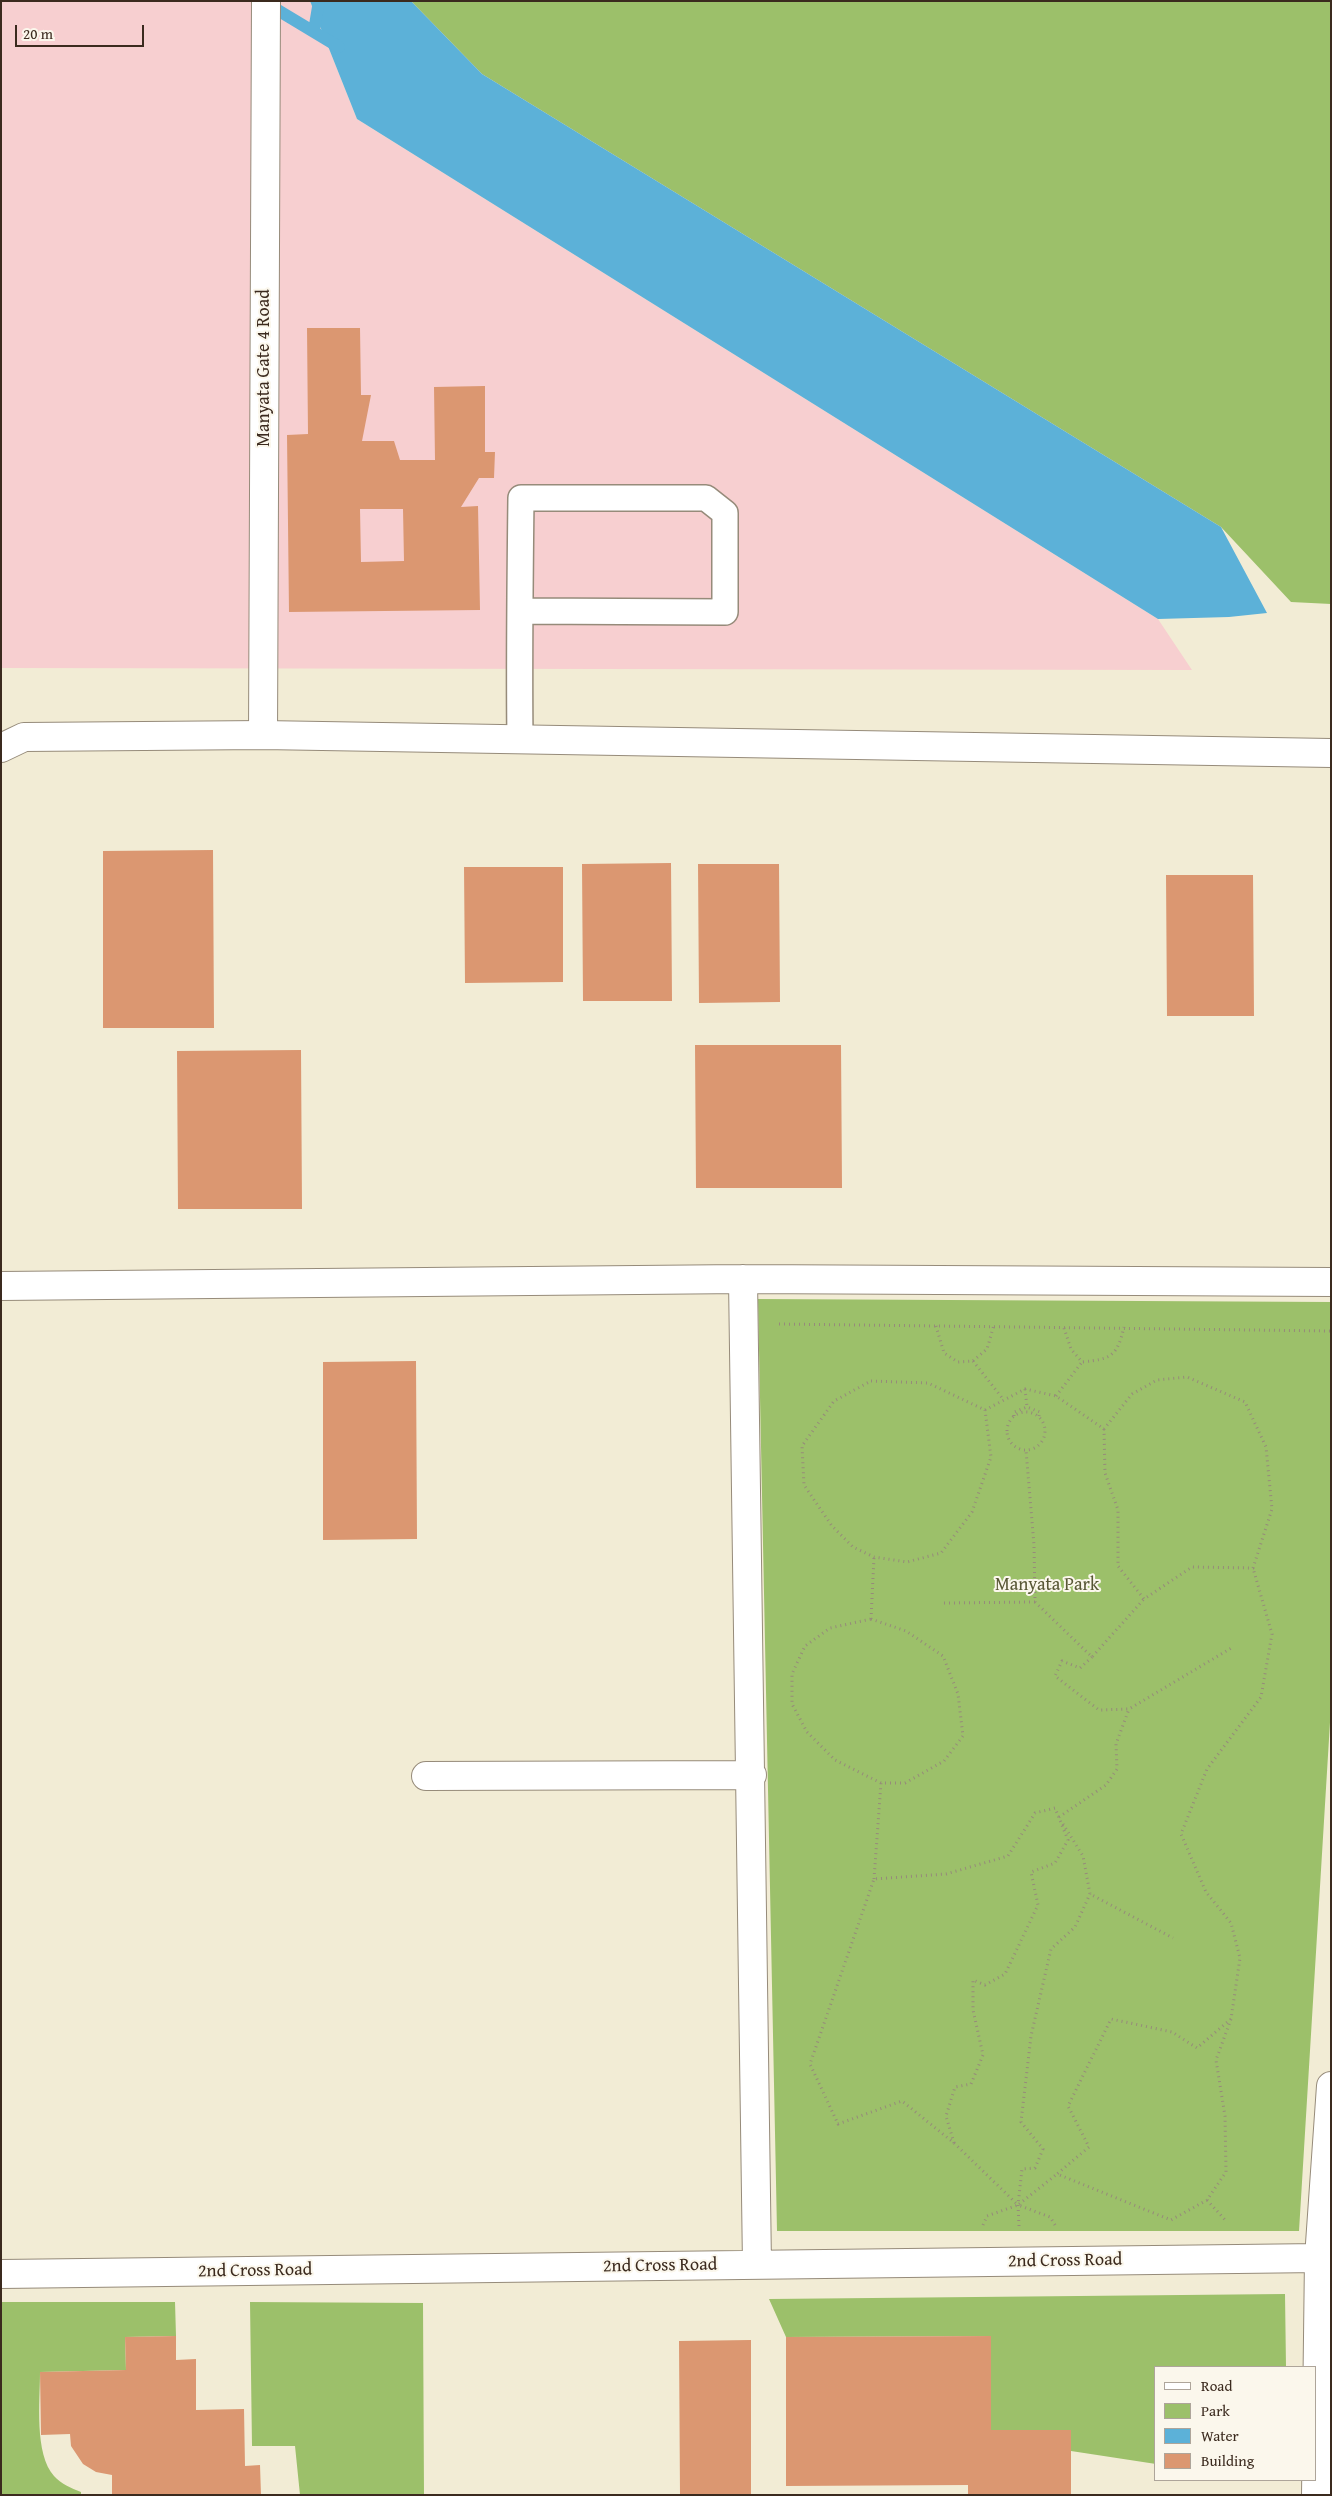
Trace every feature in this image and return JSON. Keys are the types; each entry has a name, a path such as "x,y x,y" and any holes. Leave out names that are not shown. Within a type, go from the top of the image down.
{"street":[{"name":"Manyata Gate 4 Road","path":"263,735 266,1"},
{"path":"9,737 263,735 1331,753"},
{"path":"1,1286 743,1279 1331,1282"},
{"path":"743,1279 752,1775 757,2265"},
{"path":"426,1776 752,1775"},
{"path":"1317,2416 1319,2258 1331,2086"},
{"name":"2nd Cross Road","path":"1,2274 1319,2258"},
{"path":"1316,2481 1316,2495"}],"lane":[{"path":"520,611 725,612 725,513 706,498 520,498 520,611 520,739"}],"path":[{"path":"744,1323 1331,1331"},
{"path":"936,1326 944,1353 958,1362 973,1362 987,1349 994,1325"},
{"path":"1056,1396 1082,1362 1103,1360 1119,1347 1124,1327"},
{"path":"1064,1328 1071,1349 1082,1362"},
{"path":"973,1362 1003,1399"},
{"path":"1144,1599 1118,1566 1118,1510 1104,1473 1104,1429 1132,1394 1157,1380 1187,1377 1245,1402 1266,1447 1272,1509 1253,1568 1272,1634 1262,1697 1207,1769 1181,1834 1206,1892 1231,1923 1240,1958 1231,2019 1216,2060 1225,2116 1226,2172 1207,2200 1171,2220 1058,2174 1089,2147 1068,2106 1111,2019 1172,2032 1197,2048 1231,2019"},
{"path":"871,1381 928,1383 985,1410 991,1456 972,1512 941,1553 907,1562 874,1557 853,1547 832,1526 804,1485 802,1446 834,1401 871,1381"},
{"path":"1025,1389 1027,1407"},
{"path":"985,1410 1025,1389 1056,1396 1104,1429"},
{"path":"1027,1407 1040,1412 1039,1416 1044,1425 1045,1434 1042,1442 1036,1448 1026,1450 1017,1448 1010,1442 1007,1433 1014,1412 1027,1407"},
{"path":"1014,1416 1022,1412 1031,1412 1039,1416"},
{"path":"1026,1450 1034,1545 1035,1602"},
{"path":"871,1619 874,1557"},
{"path":"1233,1647 1129,1709 1099,1710 1055,1676 1062,1661 1080,1668 1144,1599 1192,1567 1253,1568"},
{"path":"944,1603 1035,1602 1092,1657"},
{"path":"871,1619 906,1631 943,1656 958,1694 963,1736 944,1761 905,1783 881,1783 835,1760 807,1732 792,1704 792,1674 805,1646 830,1628 871,1619"},
{"path":"1058,1816 1106,1785 1117,1769 1116,1744 1129,1709"},
{"path":"881,1783 874,1879 810,2064 838,2124 902,2101 954,2143 1018,2205 1022,2169 1035,2168 1043,2149 1022,2122 1031,2036 1040,1995 1051,1949 1075,1927 1090,1894 1083,1856 1058,1816"},
{"path":"874,1879 946,1874 1008,1856 1035,1813 1055,1808 1068,1840 1055,1863 1032,1872 1038,1905 1005,1974 985,1985 972,1980 973,2010 983,2055 971,2084 955,2087 946,2116 954,2143"},
{"path":"1090,1894 1173,1938"}],"shaded area":[{"path":"1,1 310,1 357,119 1158,619 1192,670 1,668"}],"green space":[{"path":"411,1 1331,1 1331,604 1291,602 1221,527 482,74"},
{"name":"Manyata Park","path":"758,1299 1331,1302 1331,1706 1299,2231 777,2231"},
{"path":"1285,2294 1286,2366 1154,2366 1154,2464 1071,2451 1071,2430 991,2430 991,2336 786,2337 769,2299"},
{"path":"1,2302 175,2302 176,2336 125,2337 126,2370 40,2372 39,2412 43,2455 54,2476 63,2484 81,2492 81,2495 1,2495"},
{"path":"250,2302 423,2303 424,2495 300,2495 295,2446 252,2446"}],"water":[{"path":"310,1 411,1 482,74 1221,527 1267,613 1229,617 1158,619 357,119"}],"building":[{"path":"307,328 360,328 361,395 371,395 362,441 394,441 400,460 435,460 434,387 485,386 485,452 495,452 494,478 479,478 461,507 478,506 480,610 289,612 287,435 308,434","holes":["360,509 403,509 404,561 361,562"]},
{"path":"213,850 214,1028 103,1028 103,851"},
{"path":"671,863 672,1001 583,1001 582,864"},
{"path":"698,864 779,864 780,1002 699,1003"},
{"path":"464,867 563,867 563,982 465,983"},
{"path":"1166,875 1253,875 1254,1016 1167,1016"},
{"path":"695,1045 841,1045 842,1188 696,1188"},
{"path":"301,1050 302,1209 178,1209 177,1051"},
{"path":"416,1361 417,1539 323,1540 323,1362"},
{"path":"176,2336 176,2360 196,2359 196,2410 244,2409 245,2466 260,2465 261,2495 112,2495 112,2475 96,2472 83,2464 71,2446 70,2434 41,2435 40,2372 126,2370 125,2337"},
{"path":"991,2336 991,2430 1071,2430 1071,2495 968,2495 968,2485 786,2486 786,2337"},
{"path":"751,2340 751,2495 680,2495 679,2341"}],"waterway":[{"path":"314,31 319,1"},
{"path":"266,3 339,47"}]}
